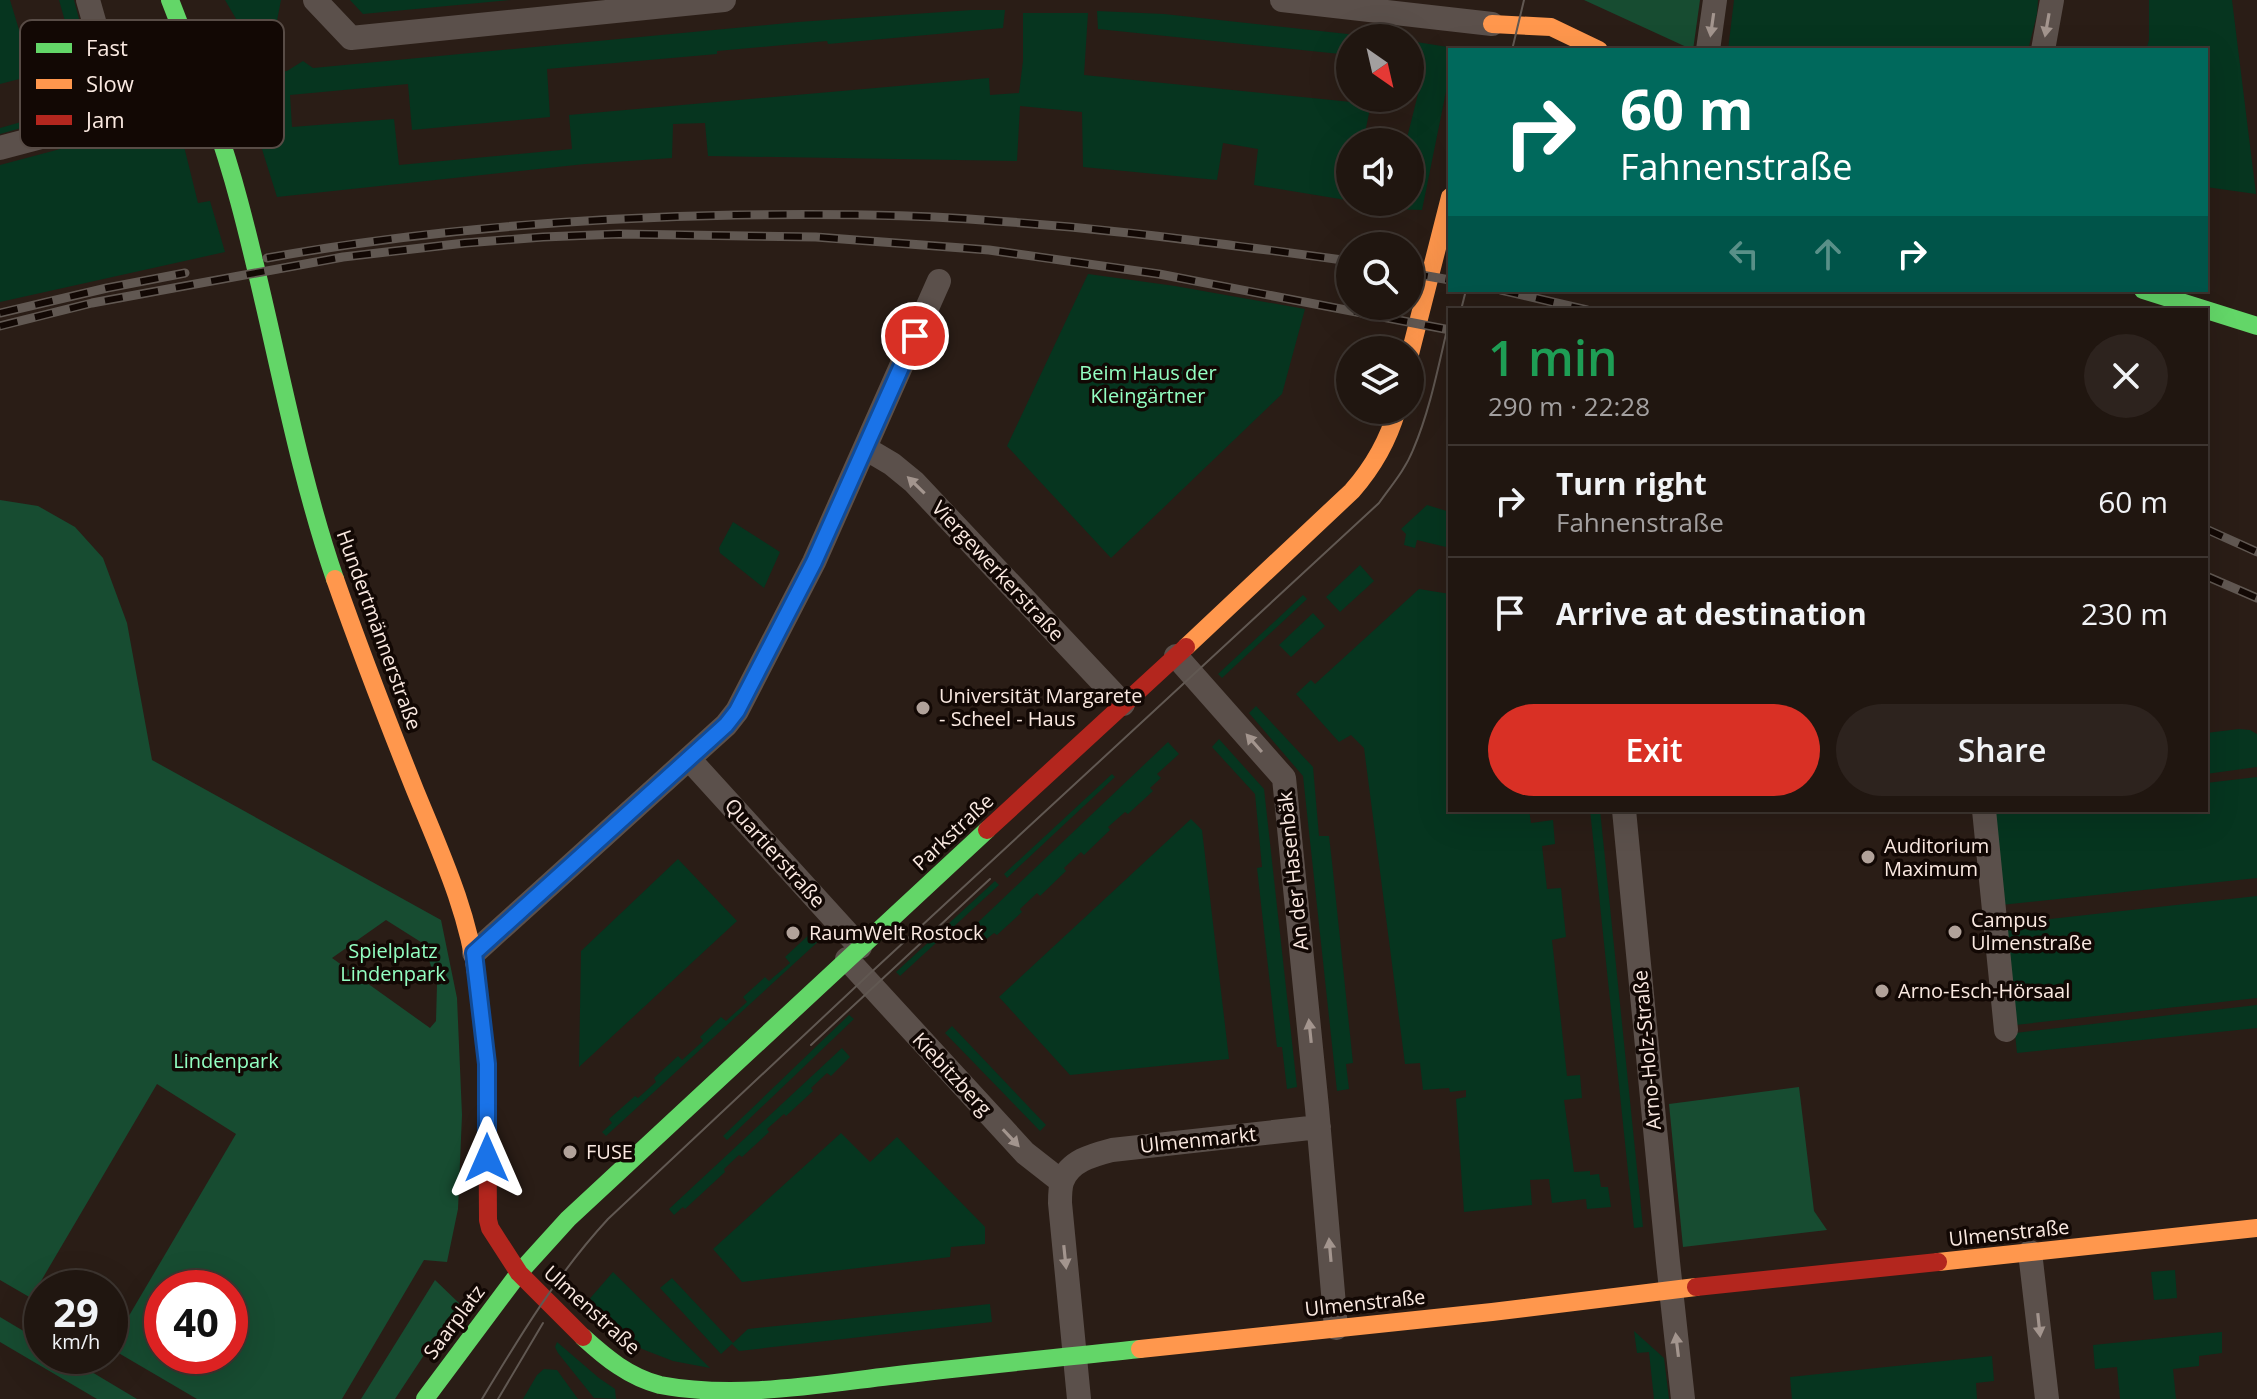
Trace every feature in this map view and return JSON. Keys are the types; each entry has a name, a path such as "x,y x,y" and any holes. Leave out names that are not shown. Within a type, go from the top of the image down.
{"street":[{"path":"88,0 94,20"},
{"name":"Hundertmännerstraße","path":"170,0 178,20"},
{"path":"315,0 351,38 622,5 724,0"},
{"path":"1282,0 1491,24 1551,27 1595,48"},
{"path":"1708,48 1715,0"},
{"path":"2043,48 2052,0"},
{"path":"0,148 20,143"},
{"name":"Hundertmännerstraße","path":"223,148 239,201 321,538 366,669 466,922 474,953 487,1064 488,1220 493,1235 519,1273"},
{"path":"1415,336 1448,205"},
{"path":"474,953 726,725 737,711 814,562 939,281"},
{"path":"2149,292 2200,308"},
{"path":"2208,311 2257,326"},
{"name":"Parkstraße","path":"519,1273 575,1212 1360,483 1371,471 1392,424"},
{"name":"Viergewerkerstraße","path":"865,448 914,482 1123,704"},
{"name":"An der Hasenbäk","path":"1176,656 1284,778 1319,1127"},
{"name":"Quartierstraße","path":"689,759 854,953"},
{"name":"Arno-Holz-Straße","path":"1624,812 1683,1399"},
{"path":"1984,812 2006,1030"},
{"name":"Kiebitzberg","path":"854,953 1025,1153 1062,1182"},
{"path":"1319,1127 1336,1328"},
{"name":"Ulmenmarkt","path":"1062,1182 1073,1166 1091,1155 1112,1150 1319,1127"},
{"path":"1062,1182 1060,1203 1079,1399"},
{"name":"Ulmenstraße","path":"519,1273 574,1329 605,1357 633,1376 659,1385 707,1394 741,1394 2257,1228"},
{"path":"2030,1252 2047,1399"},
{"name":"Saarplatz","path":"425,1399 519,1273"}],"green space":[{"path":"0,0 10,0 20,33 20,79 0,84"},
{"path":"59,0 74,0 79,20 65,20"},
{"path":"225,0 281,0 277,20 237,20"},
{"path":"350,0 511,0 363,14"},
{"path":"1584,0 1700,0 1693,48"},
{"path":"1734,0 2038,0 2028,48 1728,48"},
{"path":"2149,0 2232,0 2256,194 2208,187 2208,48 2147,48"},
{"path":"1005,10 1003,28 828,44 827,41 547,69 550,117 412,130 408,84 290,95 292,127 394,119 399,165 572,149 569,115 989,78 990,95 1019,93 1023,13 1088,13 1084,75 1336,100 1336,112 1369,112 1366,128 1336,128 1336,198 1254,185 1258,149 1223,143 1217,180 1083,167 1082,112 1020,106 1017,161 708,156 705,123 673,124 672,158 585,164 277,197 262,148 284,148 284,71 303,61 313,68 798,22"},
{"path":"1097,11 1164,14 1336,33 1336,54 1098,29"},
{"path":"1424,43 1448,47 1448,82 1424,200 1424,128 1410,128 1414,112 1424,112"},
{"path":"20,122 20,128 0,134 0,128"},
{"path":"64,148 184,148 198,203 210,201 225,252 0,302 0,165"},
{"name":"Beim Haus der Kleingärtner","path":"1088,274 1305,309 1282,394 1111,558 1007,446"},
{"name":"Lindenpark","path":"0,500 38,506 75,527 103,558 127,623 152,760 441,920 457,998 462,1115 458,1209 447,1262 424,1260 342,1399 197,1399 154,1374 248,1374 248,1270 156,1270 236,1134 157,1084 47,1270 24,1270 24,1294 0,1280","holes":["386,920 424,944 437,985 436,1021 430,1028 332,958"]},
{"path":"1427,505 1448,511 1448,548 1417,540 1415,548 1404,545 1406,534 1401,529"},
{"path":"733,522 780,552 764,588 720,553 719,548"},
{"path":"1360,565 1374,581 1340,612 1326,597"},
{"path":"1419,589 1448,594 1448,812 1529,812 1531,823 1553,820 1555,844 1542,846 1547,889 1561,888 1566,937 1552,940 1567,1076 1580,1075 1582,1098 1564,1100 1574,1172 1599,1174 1601,1187 1608,1187 1611,1207 1587,1209 1586,1199 1552,1203 1549,1179 1530,1180 1532,1205 1464,1212 1456,1099 1466,1097 1466,1090 1423,1090 1420,1063 1405,1064 1364,748 1351,735 1339,742 1296,694 1311,680 1315,684"},
{"path":"1303,595 1307,599 1222,678 1218,674"},
{"path":"1313,613 1325,626 1291,657 1279,645"},
{"path":"1256,706 1313,767 1319,836 1329,836 1332,862 1353,1063 1346,1064 1349,1089 1337,1091 1303,776 1249,713"},
{"path":"2239,729 2257,734 2257,767 2208,774 2208,733"},
{"path":"1219,739 1264,789 1297,1087 1287,1089 1282,1047 1277,1047 1257,868 1262,867 1255,794 1212,747"},
{"path":"1168,742 1179,754 1157,774 1161,778 1150,788 1153,791 1108,827 1110,830 1084,855 1081,852 1064,868 1066,871 1040,896 1037,893 997,935 994,933 984,941 972,928"},
{"path":"1112,774 1115,777 1007,878 1004,874"},
{"path":"2257,777 2257,878 2001,905 1990,812 2208,812 2208,783"},
{"path":"1590,812 1600,812 1643,1227 1634,1228"},
{"path":"1191,819 1202,830 1229,1059 1070,1075 999,997"},
{"path":"678,859 737,921 579,1067 581,951"},
{"path":"995,881 999,885 900,976 896,972"},
{"path":"2257,896 2257,998 2015,1025 2004,924"},
{"path":"814,930 822,938 606,1136 602,1132 612,1123 609,1119 656,1082 654,1078 678,1056 682,1060 703,1041 700,1037 721,1017 726,1021 747,1002 743,997 765,977 769,981 790,963 785,957"},
{"path":"2257,1005 2257,1028 2017,1053 2015,1033"},
{"path":"849,1015 854,1019 727,1140 723,1136"},
{"path":"952,1026 1046,1125 1040,1131 945,1033"},
{"path":"842,1048 850,1057 831,1076 827,1073 811,1088 813,1091 767,1129 769,1132 742,1157 739,1155 685,1209 683,1207 674,1215 669,1209"},
{"path":"1799,1087 1814,1211 1827,1230 1683,1247 1669,1104"},
{"path":"841,1133 870,1162 897,1137 985,1227 985,1244 951,1247 950,1257 742,1282 713,1249"},
{"path":"2175,1270 2177,1298 2154,1300 2151,1272"},
{"path":"613,1272 710,1368 673,1361 642,1349 586,1303"},
{"path":"672,1278 733,1343 748,1329 990,1304 992,1322 739,1351 732,1344 721,1354 660,1288"},
{"path":"435,1280 462,1306 395,1399 361,1399"},
{"name":"Lindenpark","path":"144,1290 144,1368 128,1359 128,1317"},
{"path":"0,1317 24,1331 24,1356 0,1342"},
{"path":"1634,1331 1664,1358 1669,1399 1654,1399 1649,1352 1637,1353"},
{"path":"2222,1332 2222,1353 2199,1356 2199,1366 2173,1369 2176,1399 2120,1399 2117,1367 2095,1369 2093,1345"},
{"path":"557,1342 615,1389 616,1399 594,1398 558,1353 555,1347"},
{"path":"1992,1356 1994,1381 1976,1383 1977,1399 1792,1399 1790,1377"},
{"path":"544,1369 557,1370 578,1399 523,1399"},
{"path":"54,1374 95,1374 137,1399 97,1399"}],"tram line":[{"path":"1512,48 1524,0"},
{"path":"1462,308 1466,292"},
{"path":"482,1399 556,1283 608,1219 1379,503 1398,478 1413,450 1425,418 1448,326"},
{"path":"811,1045 990,879"},
{"path":"498,1399 543,1323"}],"railway":[{"path":"267,258 442,233 559,223 736,215 834,215 1041,224 1336,259"},
{"path":"0,326 92,303 343,257 465,243 619,234 816,237 989,250 1159,274 1448,330"},
{"path":"0,313 185,273"},
{"path":"1424,275 1448,280"},
{"path":"1510,292 1578,308"},
{"path":"2208,530 2257,552"},
{"path":"2208,577 2257,598"}],"traffic: fast":[{"path":"170,0 178,20"},
{"path":"223,148 251,248 307,486 335,579"},
{"path":"2149,292 2200,308"},
{"path":"2208,311 2257,326"},
{"path":"425,1399 519,1273 568,1219 987,830"},
{"path":"583,1337 618,1366 649,1382 717,1391 804,1386 1140,1349"}],"traffic: slow":[{"path":"1492,24 1551,27 1595,48"},
{"path":"1415,336 1448,205"},
{"path":"1186,647 1352,491 1379,453 1392,424"},
{"path":"335,579 452,883 467,931 477,980"},
{"path":"1938,1262 2257,1228"},
{"path":"1140,1349 1696,1287"}],"traffic: jam":[{"path":"987,830 1186,647"},
{"path":"477,980 487,1064 490,1228 519,1273 583,1337"},
{"path":"1696,1287 1938,1262"}],"place":[{"name":"Universität Margarete - Scheel - Haus","path":"923,708"},
{"name":"Auditorium Maximum","path":"1868,857"},
{"name":"Campus Ulmenstraße","path":"1955,932"},
{"name":"RaumWelt Rostock","path":"793,933"},
{"name":"Arno-Esch-Hörsaal","path":"1882,991"},
{"name":"FUSE","path":"570,1152"}],"route":[{"path":"487,1158 487,1064 474,953 726,725 737,711 814,562 915,336"}],"park label":[{"name":"Spielplatz Lindenpark","path":"393,962"}]}
